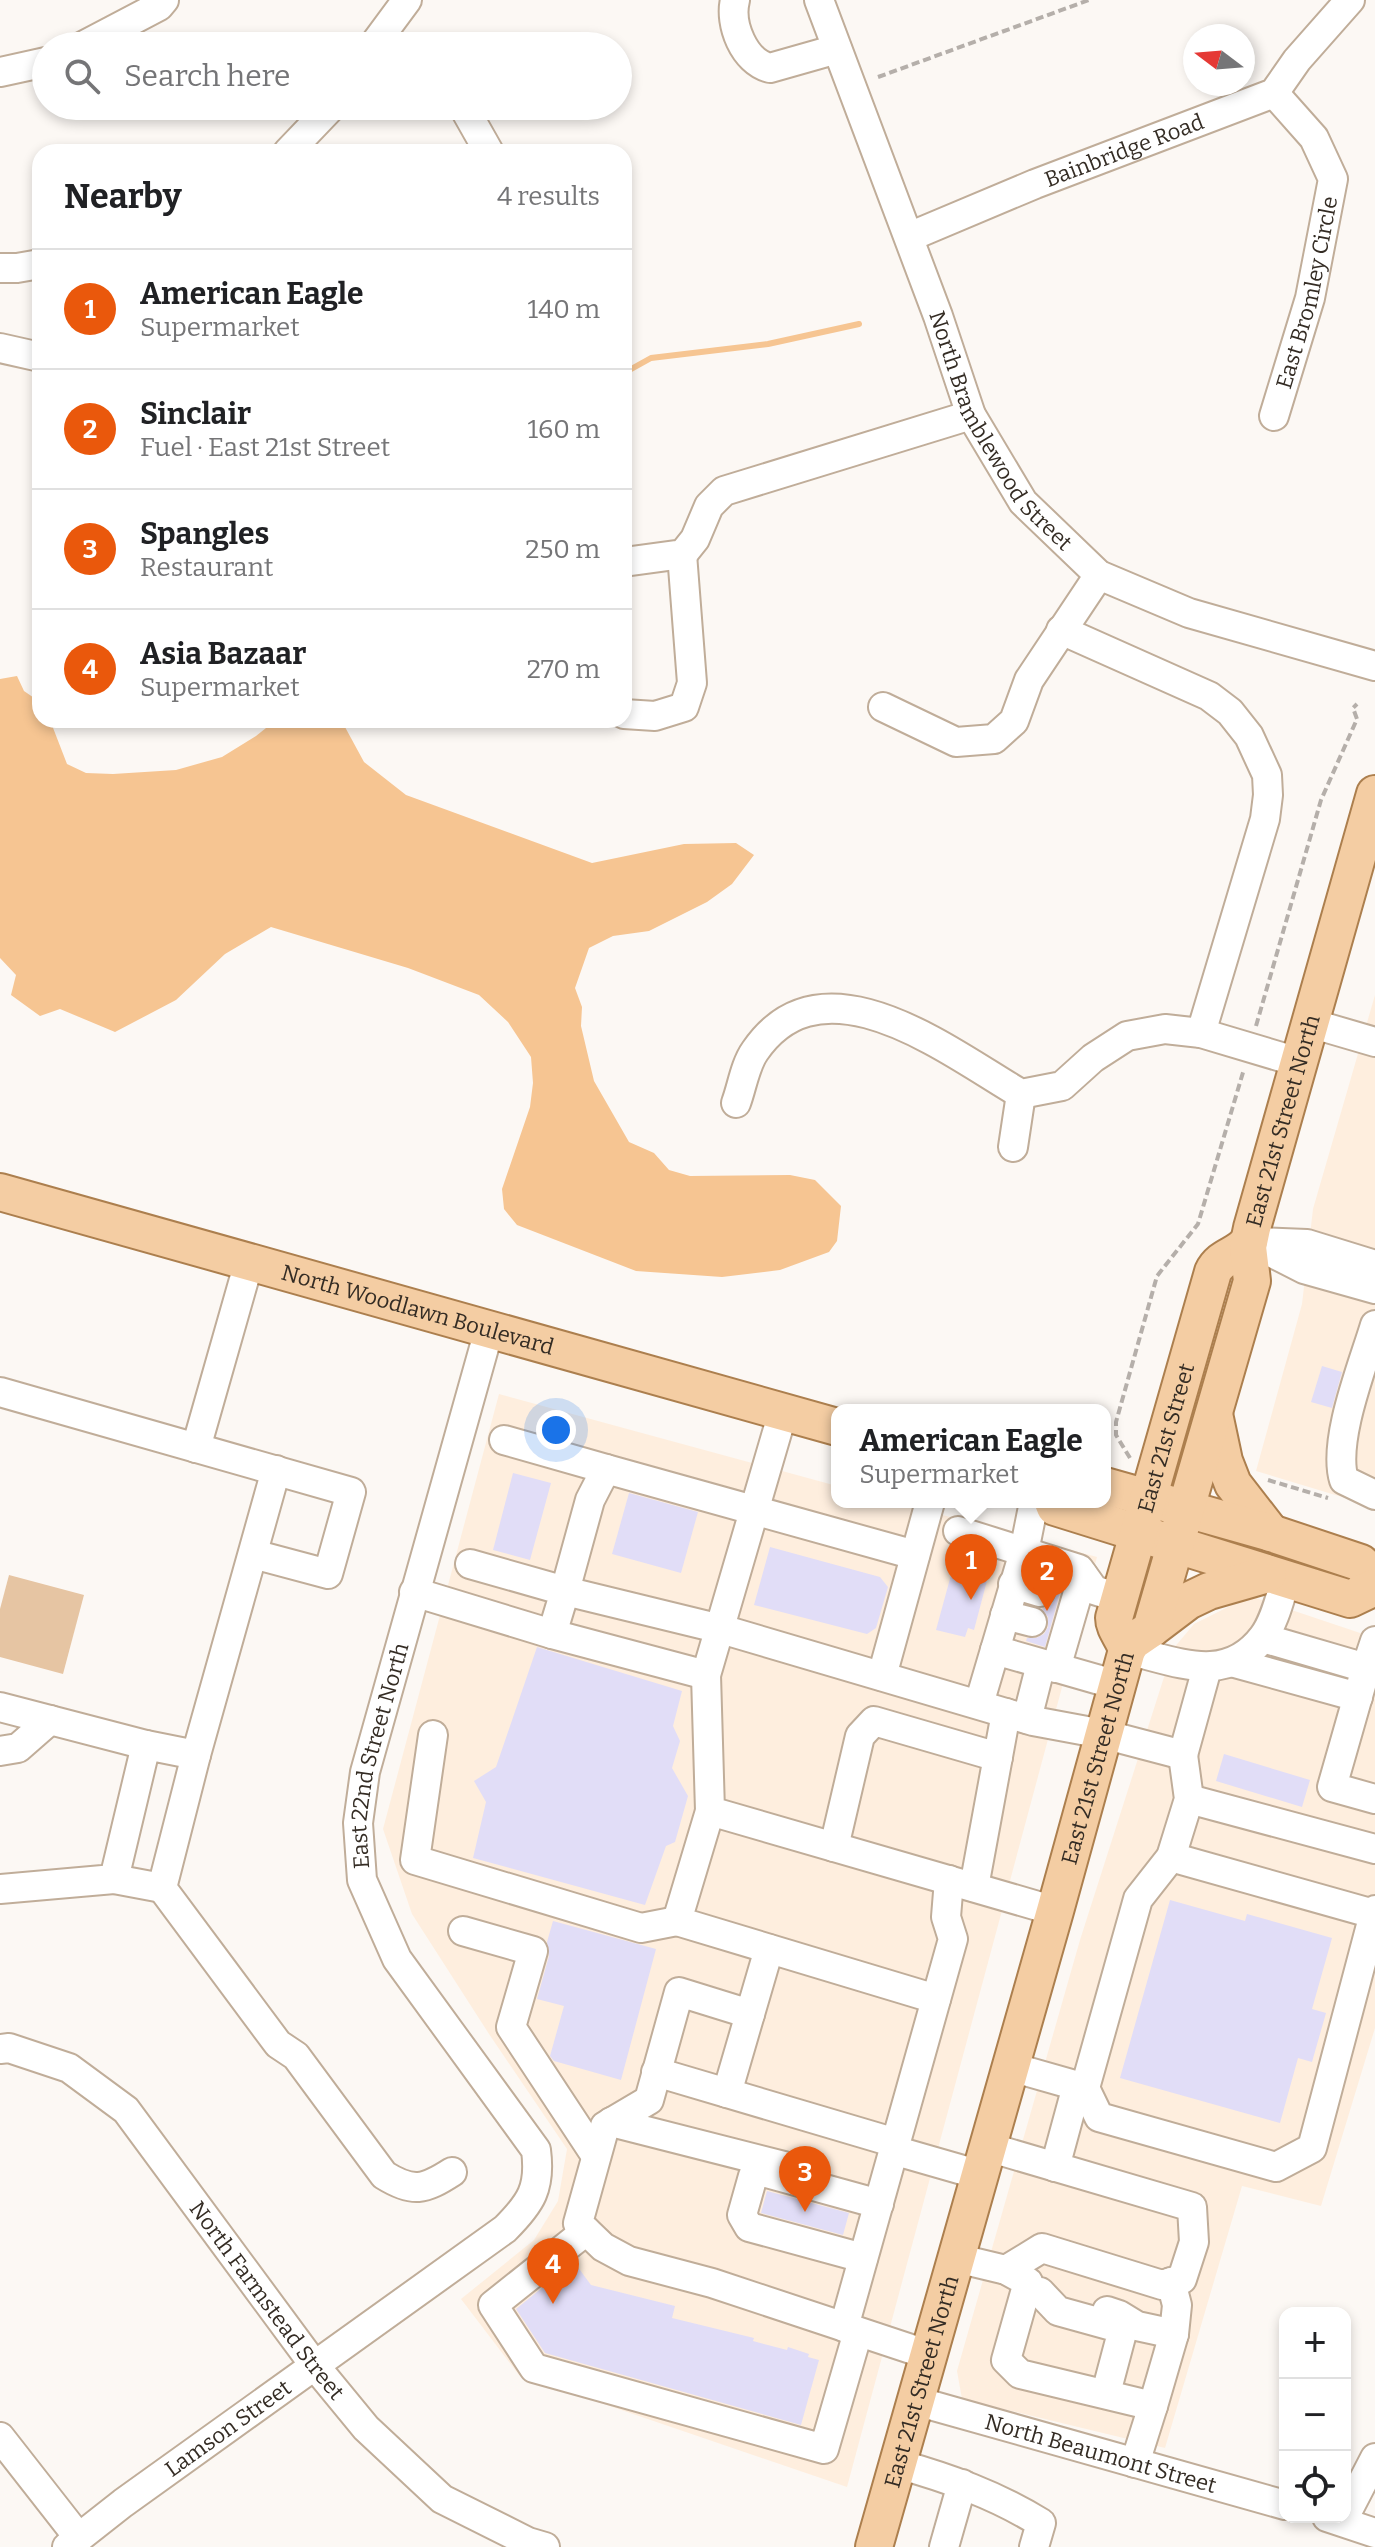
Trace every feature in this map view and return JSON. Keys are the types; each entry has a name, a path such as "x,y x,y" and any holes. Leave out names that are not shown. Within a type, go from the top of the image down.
{"main road":[{"name":"East 21st Street North","path":"874,2547 1117,1685 1139,1639 1176,1545 1252,1281 1249,1241 1375,794"},
{"name":"North Woodlawn Boulevard","path":"0,1192 831,1425"},
{"name":"East 21st Street","path":"1139,1639 1122,1634 1114,1625 1119,1598 1213,1272 1221,1259 1237,1253 1249,1241"},
{"path":"1214,1412 1224,1461 1233,1484 1271,1533"},
{"path":"1058,1508 1350,1599 1375,1585 1361,1563 1271,1533 1111,1488"},
{"path":"1139,1639 1188,1601 1209,1591 1277,1576"}],"street":[{"path":"112,32 119,0"},
{"path":"114,32 164,0"},
{"path":"389,32 407,0"},
{"path":"735,0 733,14 736,28 750,59 759,66 770,68 837,49"},
{"name":"North Bramblewood Street","path":"819,0 909,237 971,415 1023,502 1099,575 1189,613 1375,666"},
{"path":"1274,93 1297,60 1350,0"},
{"path":"0,72 32,65"},
{"name":"Bainbridge Road","path":"909,237 1035,184 1274,93"},
{"name":"East Bromley Circle","path":"1274,93 1314,138 1333,179 1310,298 1274,416"},
{"path":"296,144 319,120"},
{"path":"471,120 484,144"},
{"path":"0,268 32,265"},
{"path":"0,348 32,355"},
{"path":"632,561 682,554 695,539 709,506 724,491 971,415"},
{"path":"632,715 655,716 684,707 692,683 682,554"},
{"path":"883,707 956,742 994,739 1014,721 1029,680 1099,575"},
{"path":"1061,630 1209,696 1230,712 1249,736 1267,775 1265,819 1201,1033"},
{"path":"736,1103 754,1052 777,1027 805,1010 854,1009 892,1020 1021,1094 1062,1086 1093,1058 1127,1036 1165,1029 1201,1033 1298,1062"},
{"path":"1310,1023 1375,1042"},
{"path":"1013,1147 1021,1094"},
{"path":"1249,1241 1307,1244 1375,1265"},
{"path":"1249,1241 1304,1269 1375,1289"},
{"path":"196,1448 249,1262"},
{"path":"1375,1325 1342,1439 1340,1466 1344,1480 1375,1495"},
{"name":"East 22nd Street North","path":"489,1330 365,1772 358,1823 362,1880 397,1959 536,2150 539,2169 536,2190"},
{"path":"0,1392 351,1492 328,1574 253,1554"},
{"path":"677,1921 710,1811 706,1675 783,1412"},
{"path":"504,1440 915,1555"},
{"path":"552,1634 590,1500 606,1469"},
{"path":"162,1888 276,1470"},
{"path":"882,1676 928,1508"},
{"path":"1033,1508 1024,1552 1055,1591"},
{"path":"958,1531 1079,1569 1055,1591 1039,1624 995,1650 979,1704"},
{"path":"482,1614 482,1567 721,1629 1016,1716 1183,1755"},
{"path":"1235,1663 1263,1638 1277,1576"},
{"path":"1055,1591 1094,1590 1119,1598"},
{"path":"586,2231 493,2305 534,2368 824,2449 851,2329 863,2258 953,1939 946,1917 961,1883 998,1757 1016,1716 1049,1666 1039,1624 1055,1591"},
{"path":"414,1592 552,1634 706,1675"},
{"path":"1263,1638 1367,1676"},
{"path":"1139,1639 1207,1668 1235,1663 1367,1676"},
{"path":"995,1650 1117,1685"},
{"path":"1055,2167 1138,1899 1171,1857 1189,1799 1183,1755 1207,1668"},
{"path":"1367,1676 1332,1787 1375,1799"},
{"path":"0,1707 196,1755"},
{"path":"0,1751 18,1748 50,1720"},
{"path":"834,1847 860,1736 874,1721 998,1757"},
{"path":"433,1735 415,1860 641,1928 677,1921 936,1999"},
{"path":"114,1879 146,1745"},
{"path":"1189,1799 1375,1849"},
{"path":"710,1811 1055,1911"},
{"path":"1011,2067 1081,2087 1099,2117 1276,2167 1312,2148 1374,1912 1171,1857"},
{"path":"0,1889 114,1879 162,1888 278,2044 296,2056 384,2175 404,2188 431,2186 452,2172"},
{"path":"463,1931 533,1951 511,2027 596,2156"},
{"path":"727,2093 769,1949"},
{"path":"750,2014 679,1992 649,2100 605,2126 578,2223 603,2247 629,2261 712,2283 929,2355"},
{"name":"North Farmstead Street","path":"0,2049 9,2048 69,2068 126,2110 315,2366 366,2428 442,2499 528,2542 545,2547"},
{"path":"656,2072 894,2147 984,2161 1055,2167 1192,2207 1194,2242 1182,2279 1162,2285 1042,2248 1006,2270"},
{"path":"611,2122 880,2198"},
{"path":"863,2258 749,2227 742,2215 749,2183 753,2176 763,2172 880,2198"},
{"name":"Lamson Street","path":"73,2542 505,2229 522,2212 536,2190"},
{"path":"956,2258 1006,2270 1028,2282 1058,2311 1123,2329 1113,2395"},
{"path":"1135,2463 1174,2334 1177,2305 1171,2282"},
{"path":"1034,2291 1119,2315 1137,2326 1174,2334"},
{"path":"1034,2291 1006,2360 1020,2374 1153,2406"},
{"path":"1113,2395 1137,2326"},
{"name":"North Beaumont Street","path":"916,2401 1279,2503"},
{"path":"0,2437 73,2542"},
{"path":"1351,2499 1375,2458"},
{"path":"898,2464 962,2484 1015,2507 1041,2523 1034,2547"},
{"path":"944,2547 962,2484"},
{"path":"1351,2523 1375,2533"}],"path":[{"path":"878,77 1089,0"},
{"path":"1253,1036 1321,800 1352,733 1357,719 1353,708 1357,704"},
{"path":"1133,1463 1116,1435 1124,1392 1157,1276 1198,1224 1245,1064"},
{"path":"1264,1479 1333,1500"}],"shaded area":[{"path":"17,676 24,691 32,696 32,728 53,728 67,764 86,773 176,770 222,757 266,728 346,728 364,762 406,795 592,863 684,844 736,843 754,855 732,884 707,902 649,931 613,936 589,948 575,988 582,1007 581,1026 594,1081 629,1142 654,1153 669,1170 690,1176 790,1175 815,1180 841,1206 837,1241 829,1252 780,1270 722,1277 636,1271 517,1225 504,1209 502,1189 530,1107 533,1083 531,1057 508,1022 479,995 408,968 271,927 225,954 176,1000 115,1032 60,1009 40,1016 11,995 16,975 0,958 0,679"},
{"path":"1375,995 1375,1507 1256,1471 1302,1304 1313,1209"},
{"path":"499,1394 831,1484 831,1508 917,1508 1097,1557 847,2487 519,2375 461,2299 534,2240 558,2201 567,2149 412,1914 383,1829"},
{"path":"9,1575 84,1595 63,1674 0,1657 0,1609"},
{"path":"1250,1596 1375,1638 1375,2028 1321,2206 1242,2186 1165,2448 962,2399 957,2371 1080,1940 1173,1649 1194,1624"}],"building":[{"path":"1322,1366 1342,1372 1332,1408 1311,1402"},
{"path":"513,1473 551,1483 530,1560 493,1550"},
{"path":"629,1493 698,1512 681,1573 612,1554"},
{"path":"770,1547 880,1577 888,1587 876,1628 867,1634 754,1605"},
{"path":"957,1553 986,1560 983,1572 989,1573 974,1630 968,1628 965,1637 936,1630"},
{"path":"1047,1577 1063,1582 1045,1647 1026,1641 1027,1638 1044,1634 1048,1627 1048,1617 1042,1609 1052,1604 1057,1589"},
{"path":"537,1647 682,1691 673,1726 680,1741 672,1768 688,1796 675,1842 666,1846 645,1905 473,1858 486,1802 474,1781 496,1767"},
{"path":"1224,1754 1310,1780 1302,1807 1216,1781"},
{"path":"1170,1900 1245,1921 1247,1914 1332,1938 1312,2009 1326,2013 1312,2062 1298,2058 1280,2123 1120,2078"},
{"path":"553,1921 656,1949 621,2080 554,2061 550,2056 564,2006 537,1999 549,1956 547,1942"},
{"path":"767,2191 849,2213 843,2235 761,2213"},
{"path":"574,2262 591,2285 675,2306 672,2318 754,2338 753,2341 787,2350 788,2347 819,2360 801,2425 545,2353 516,2309"}],"waterway":[{"path":"632,369 651,358 768,344 859,324"}],"place":[{"name":"American Eagle","path":"971,1600"},
{"name":"Sinclair","path":"1047,1611"},
{"name":"Spangles","path":"805,2212"},
{"name":"Asia Bazaar","path":"553,2304"}]}
